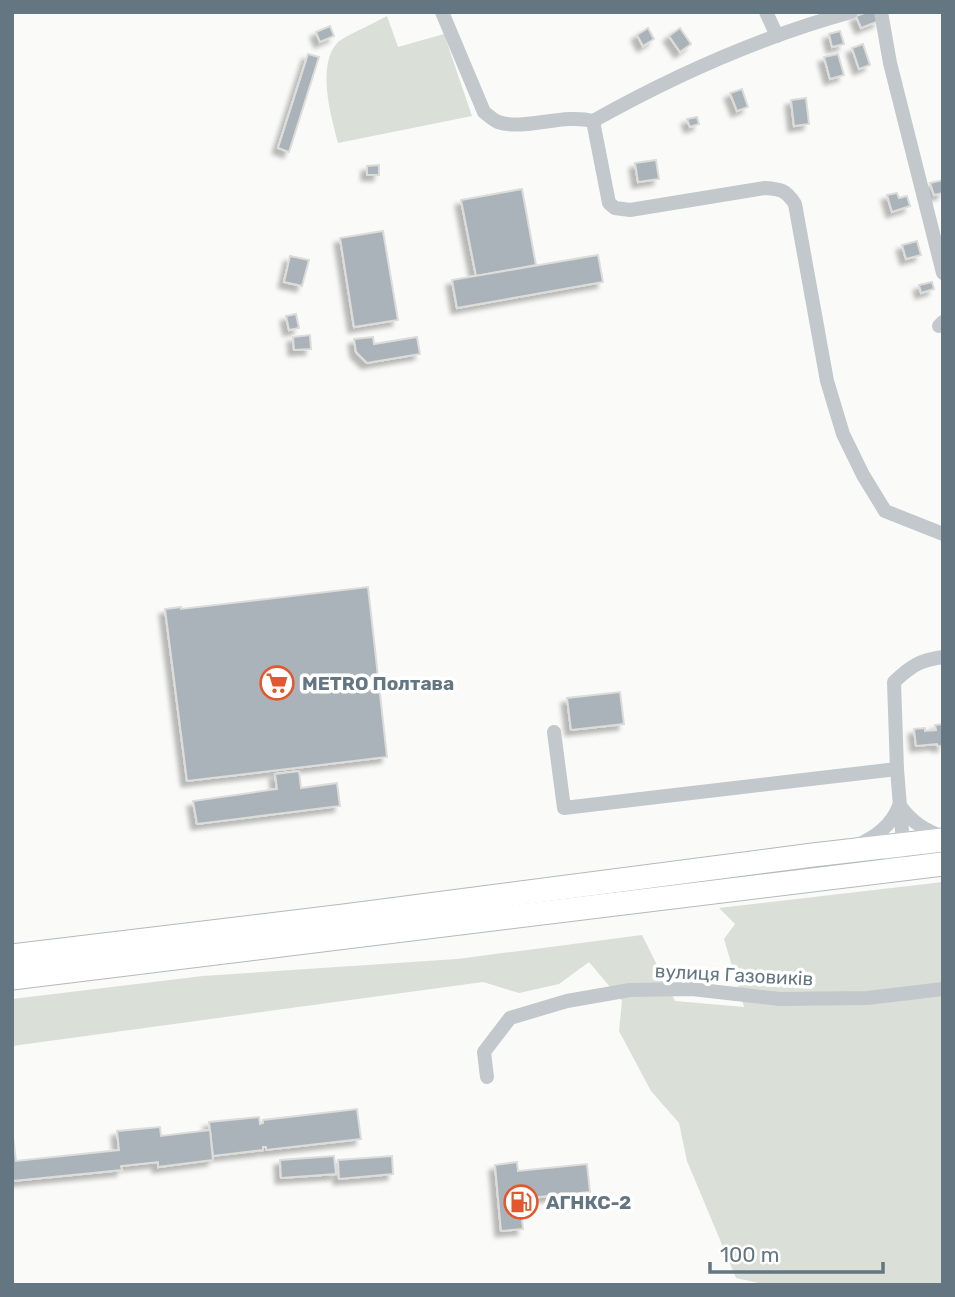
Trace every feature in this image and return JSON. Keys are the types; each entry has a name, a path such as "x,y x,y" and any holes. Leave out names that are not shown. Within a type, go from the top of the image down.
{"highway":[{"path":"12,956 943,839"},
{"path":"12,978 936,865"}],"street":[{"path":"442,12 484,112 495,121 511,124 581,118 593,121 666,82 737,50 851,12"},
{"path":"766,12 778,36"},
{"path":"881,12 890,63 943,273"},
{"path":"593,121 609,203 615,208 630,209 765,188 779,189 790,196 795,204 827,381 843,434 885,511 943,534"},
{"path":"882,870 897,858 902,845 894,682 909,667 926,659 943,657"},
{"path":"554,732 564,808 897,769"},
{"path":"899,805 920,827 943,839"},
{"path":"843,851 878,834 890,824 899,805"},
{"path":"902,845 915,858 936,865"},
{"name":"вулиця Газовиків","path":"487,1077 484,1052 510,1018 567,1001 630,990 692,989 780,999 866,998 943,989"}],"shaded area":[{"path":"387,16 398,47 444,34 472,116 338,143 327,91 326,77 331,52 342,39"},
{"path":"943,882 943,1285 767,1285 736,1278 687,1161 679,1123 651,1091 619,1031 622,1001 589,962 559,984 519,993 483,982 12,1046 12,999 203,976 457,959 642,935 675,1001 744,1007 724,939 735,924 719,908"}],"building":[{"path":"875,12 879,21 861,28 856,16"},
{"path":"330,26 334,36 320,42 316,32"},
{"path":"648,28 654,39 643,46 637,35"},
{"path":"680,28 691,44 680,52 669,36"},
{"path":"840,31 844,44 832,47 829,34"},
{"path":"863,44 870,65 859,69 852,48"},
{"path":"308,54 319,57 289,152 278,148"},
{"path":"838,54 844,75 830,79 824,57"},
{"path":"742,89 748,107 737,111 730,93"},
{"path":"806,98 809,124 794,126 791,100"},
{"path":"697,117 699,124 690,127 687,119"},
{"path":"656,160 659,179 638,182 635,163"},
{"path":"379,165 379,175 367,175 367,166"},
{"path":"943,180 943,193 934,195 930,183"},
{"path":"522,189 536,265 476,276 461,200"},
{"path":"897,193 899,198 907,196 910,206 892,212 887,195"},
{"path":"383,231 398,320 354,327 340,238"},
{"path":"917,241 921,255 906,259 902,245"},
{"path":"598,255 603,282 457,308 452,280"},
{"path":"290,256 309,260 302,286 284,282"},
{"path":"932,282 934,289 921,293 919,285"},
{"path":"296,314 299,328 289,330 286,316"},
{"path":"310,335 311,349 294,350 293,337"},
{"path":"373,337 374,344 417,337 420,354 367,363 356,352 354,339"},
{"name":"METRO Полтава","path":"368,587 387,757 187,781 165,609"},
{"path":"620,692 624,724 571,730 567,698"},
{"path":"943,724 943,746 916,746 914,729 936,730 935,725"},
{"path":"299,771 301,788 337,783 340,806 197,824 193,801 277,789 275,774"},
{"path":"357,1109 361,1139 266,1150 266,1147 263,1147 263,1150 213,1156 209,1122 259,1117 260,1124 263,1120"},
{"path":"160,1127 161,1136 210,1130 213,1160 158,1167 158,1162 121,1166 122,1170 13,1181 12,1130 16,1161 119,1150 117,1131"},
{"path":"334,1156 336,1174 281,1178 280,1160"},
{"path":"392,1156 393,1174 339,1179 338,1160"},
{"path":"517,1162 518,1171 587,1164 590,1192 520,1199 523,1229 501,1231 495,1165"}],"place":[{"name":"METRO Полтава","path":"277,683"},
{"name":"АГНКС-2","path":"521,1202"}]}
